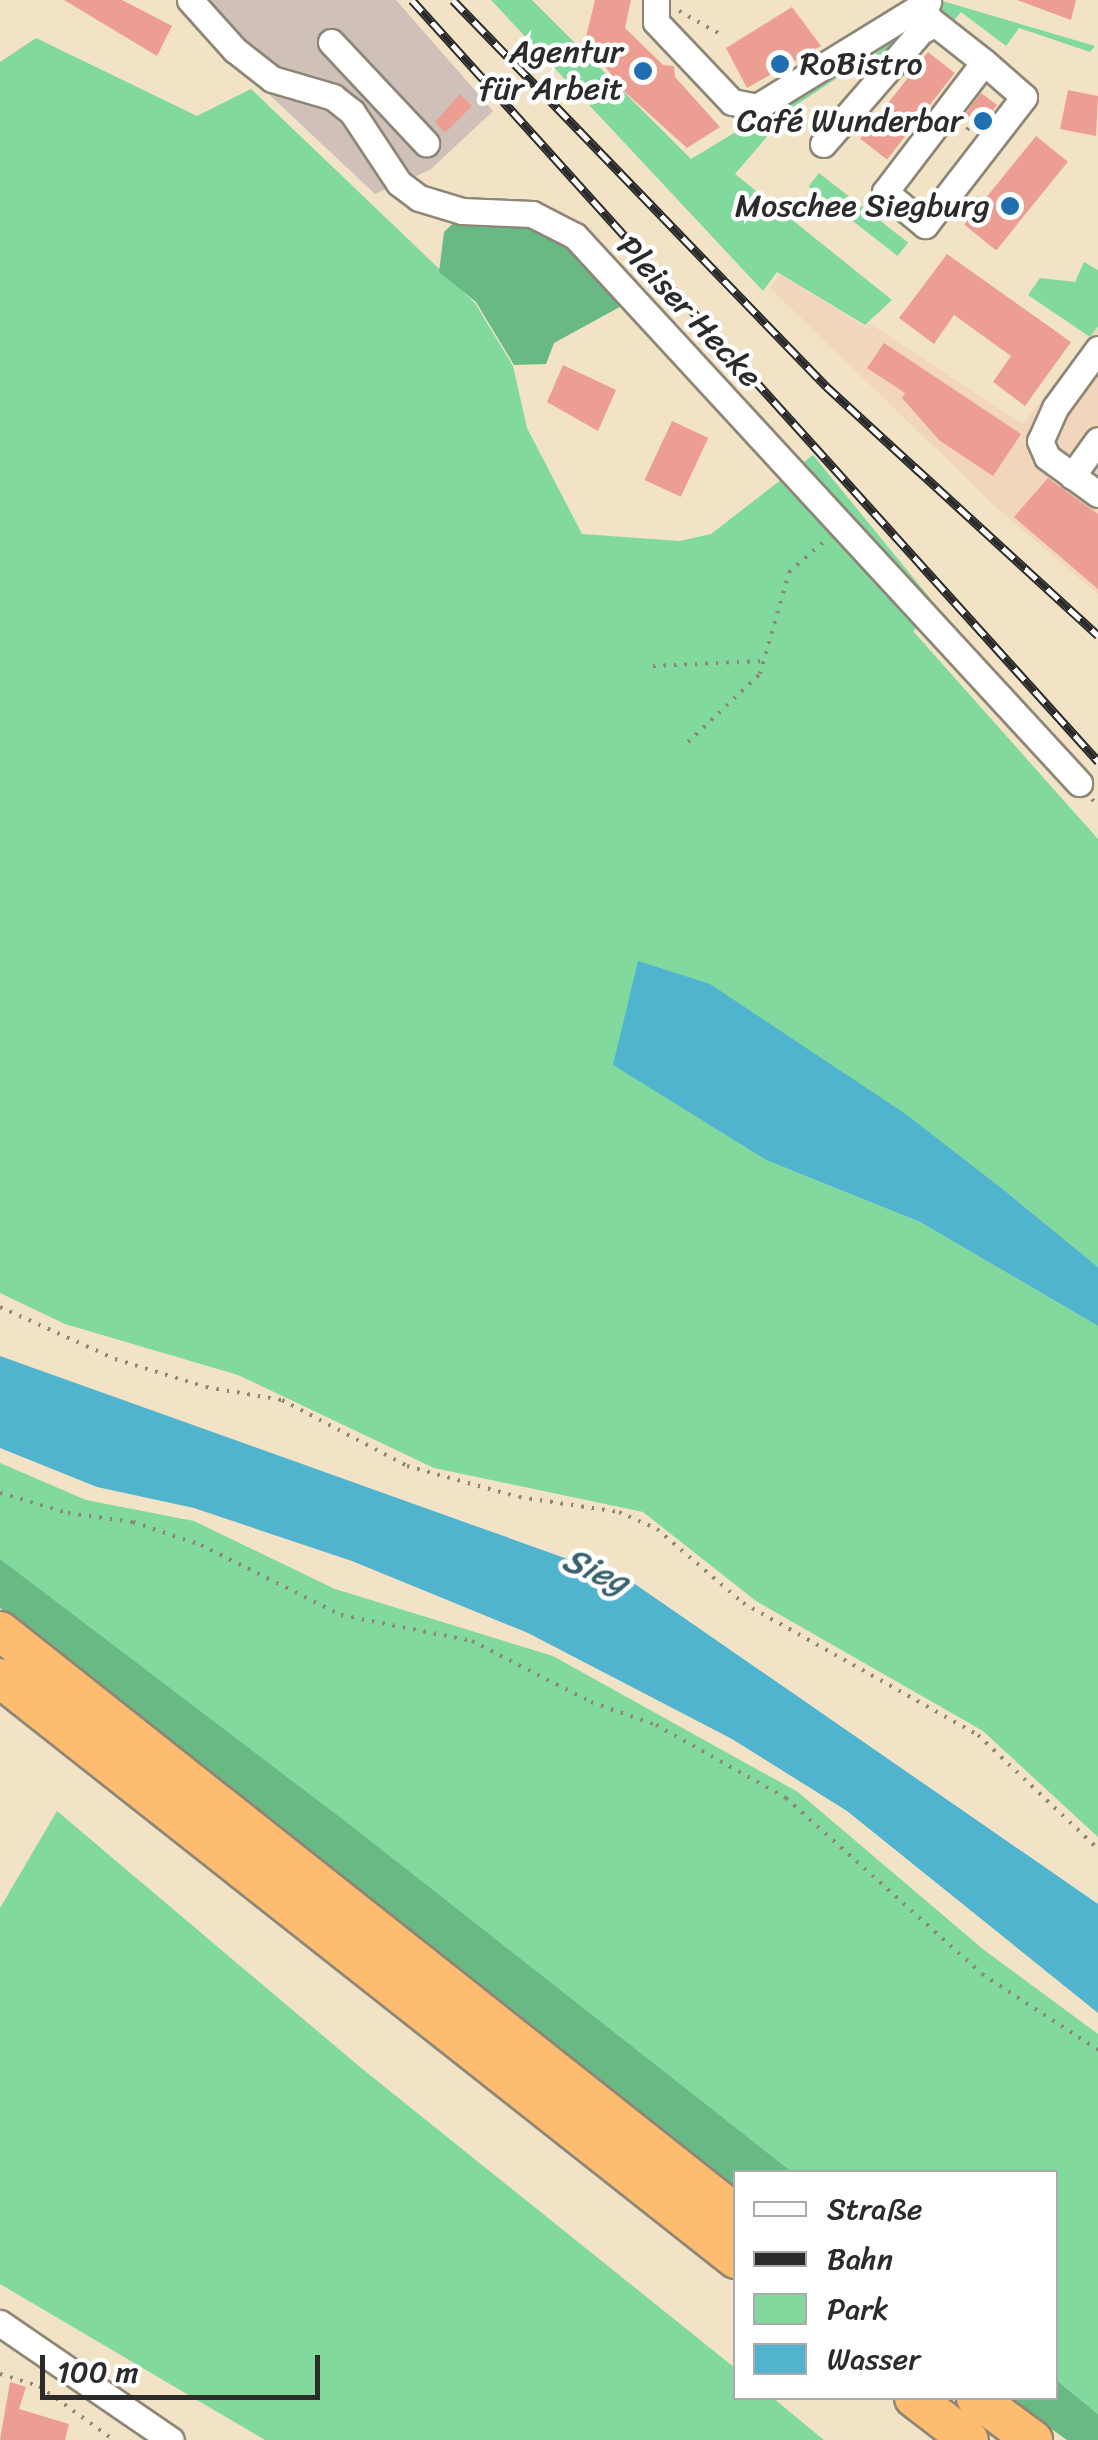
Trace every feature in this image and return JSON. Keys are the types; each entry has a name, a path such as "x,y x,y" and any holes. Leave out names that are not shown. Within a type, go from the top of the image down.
{"highway":[{"path":"0,1631 733,2212"},
{"path":"0,1678 733,2257"},
{"path":"917,2400 969,2440"},
{"path":"979,2400 1034,2440"}],"street":[{"path":"190,0 235,50 272,79 334,97 360,72"},
{"path":"656,2 656,22 732,102 757,107 930,9"},
{"path":"930,9 1024,97 977,138 925,225 885,192 984,62"},
{"path":"823,144 921,31 930,9"},
{"path":"331,42 426,143"},
{"name":"Pleiser Hecke","path":"334,97 352,112 399,183 419,198 462,210 532,214 575,236 1079,783"},
{"path":"1098,349 1055,408 1040,441 1047,457 1098,494"},
{"path":"1072,476 1098,440"},
{"path":"0,2323 171,2440"}],"path":[{"path":"656,2 696,15 718,33"},
{"path":"945,114 977,138"},
{"path":"974,120 977,138"},
{"path":"688,742 736,702 768,658 789,572 842,526"},
{"path":"653,666 768,658"},
{"path":"0,1308 115,1358 206,1387 282,1400 407,1466 520,1496 618,1512 657,1530 743,1602 978,1735 1098,1849"},
{"path":"0,1492 68,1514 133,1522 201,1545 341,1615 472,1640 591,1702 656,1725 786,1798 982,1974 1098,2050"},
{"path":"0,2374 38,2386 114,2440"}],"shaded area":[{"path":"205,0 396,0 493,111 430,170 375,194 190,20"},
{"path":"780,274 866,328 869,323 1023,424 1098,326 1098,594 997,508 770,288"}],"green space":[{"path":"491,0 532,0 691,159 915,23 886,60 875,53 766,125 772,131 735,174 892,300 865,325 777,272 763,291"},
{"path":"939,0 1095,46 1090,52 1019,28 1006,46 961,12 952,23 937,10"},
{"path":"36,38 197,116 251,89 475,303 513,366 527,428 582,534 680,541 711,534 813,455 938,608 913,631 1098,839 1098,1267 1010,1195 614,1065 766,1160 920,1222 1098,1326 1098,1837 983,1731 756,1601 643,1512 434,1468 238,1375 65,1324 0,1293 0,62"},
{"path":"819,173 908,243 898,256 809,186"},
{"path":"461,216 553,226 627,303 554,343 546,364 514,365 476,302 439,272 444,232"},
{"path":"1084,262 1098,270 1098,326 1090,337 1028,295 1040,278 1075,282"},
{"path":"0,1463 86,1500 194,1521 335,1589 553,1656 798,1792 984,1950 1098,2034 1098,2414 1058,2382 1058,2170 789,2170 0,1559"},
{"path":"0,1559 354,1828 789,2170 733,2170 733,2186 0,1608"},
{"path":"57,1811 360,2067 733,2366 733,2400 775,2400 824,2440 265,2440 0,2284 0,1908"},
{"path":"1058,2382 1098,2414 1098,2440 1067,2440 1011,2400 1058,2400"}],"water":[{"path":"638,961 710,984 907,1115 1010,1195 1098,1267 1098,1326 920,1222 766,1160 613,1065"},
{"name":"Sieg","path":"0,1356 632,1582 1098,1904 1098,2013 847,1811 732,1739 528,1633 352,1561 194,1508 97,1487 0,1448"}],"building":[{"path":"64,0 122,0 172,26 157,56"},
{"name":"Agentur für Arbeit","path":"595,0 631,0 625,28 663,65 674,66 675,77 720,127 687,148 625,92 585,41"},
{"path":"1017,0 1076,0 1071,20"},
{"path":"792,7 821,46 747,88 726,48"},
{"path":"928,52 955,73 887,160 860,139"},
{"path":"1068,90 1098,96 1096,136 1060,129"},
{"path":"981,93 997,105 981,126 965,114"},
{"path":"460,94 472,106 445,133 435,122"},
{"name":"Moschee Siegburg","path":"1036,136 1068,162 996,250 964,225"},
{"path":"947,254 1071,342 1025,406 993,382 1011,356 954,315 934,344 899,318"},
{"path":"884,343 1021,434 993,476 940,441 902,398 905,393 867,368"},
{"path":"563,365 616,390 598,431 547,402"},
{"path":"672,421 708,438 681,497 645,480"},
{"path":"1048,478 1098,514 1098,589 1014,517"},
{"path":"10,2382 26,2387 19,2409 69,2424 65,2440 0,2440"}],"railway":[{"path":"412,0 1098,761"},
{"path":"453,0 826,386 1098,635"}],"place":[{"name":"RoBistro","path":"780,64"},
{"name":"Agentur für Arbeit","path":"643,71"},
{"name":"Café Wunderbar","path":"983,121"},
{"name":"Moschee Siegburg","path":"1010,206"}]}
